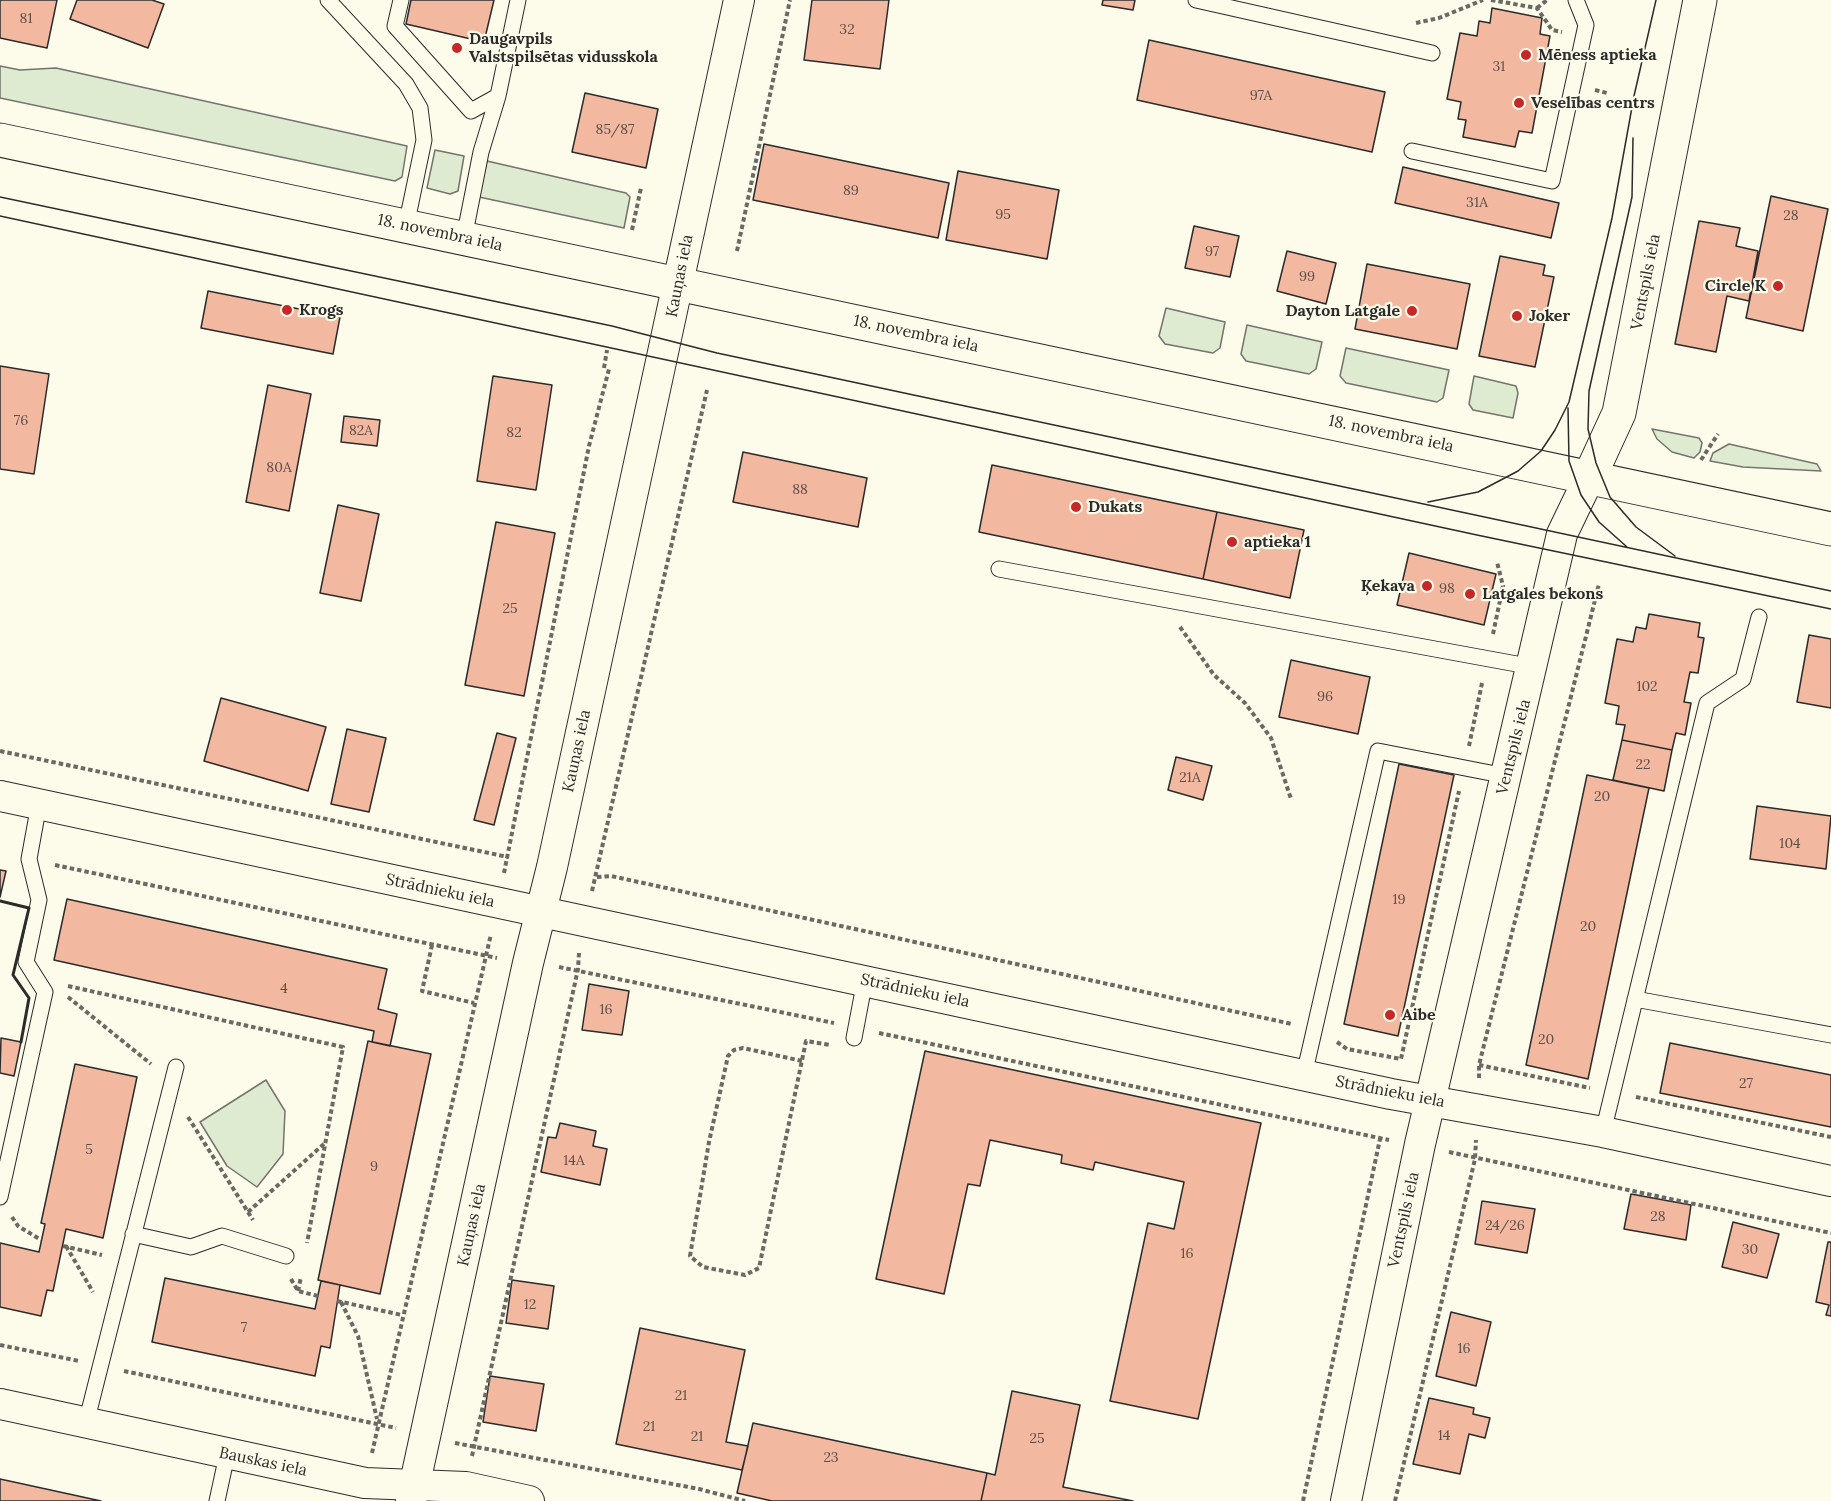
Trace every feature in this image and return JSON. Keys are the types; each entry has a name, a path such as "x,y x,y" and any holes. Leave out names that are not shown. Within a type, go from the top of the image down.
{"main road":[{"name":"Ventspils iela","path":"1590,476 1619,413 1700,0"},
{"name":"18. novembra iela","path":"0,140 1831,529"}],"street":[{"name":"Kauņas iela","path":"413,1493 528,963 542,912 680,283 739,0"},
{"name":"Ventspils iela","path":"1346,1501 1420,1144 1562,534 1590,476"},
{"name":"Strādnieku iela","path":"0,796 1304,1075 1603,1132 1831,1181"},
{"name":"Bauskas iela","path":"0,1404 226,1455 413,1493 466,1487 529,1501"}],"lane":[{"path":"328,0 406,84 420,108 424,140 406,226"},
{"path":"401,0 395,26 471,111 498,96"},
{"path":"464,238 481,152 498,96 518,0"},
{"path":"1196,0 1432,53"},
{"path":"1412,151 1552,181 1586,25 1576,0"},
{"path":"999,569 1533,666"},
{"path":"1603,1132 1707,703 1743,679 1759,617"},
{"path":"1304,1075 1378,751 1506,776"},
{"path":"3,1202 6,1139 45,992 26,962 39,900 29,859 39,804"},
{"path":"854,1033 865,980"},
{"path":"1635,999 1831,1035"},
{"path":"86,1423 172,1079"},
{"path":"133,1234 192,1247 222,1236 280,1254"},
{"path":"217,1501 226,1455"}],"path":[{"path":"737,251 790,0"},
{"path":"1407,24 1439,18 1482,0"},
{"path":"1491,0 1537,8 1552,30"},
{"path":"1537,8 1547,0"},
{"path":"632,230 641,188"},
{"path":"504,874 606,368 607,350"},
{"path":"592,892 707,390"},
{"path":"1701,460 1718,434"},
{"path":"597,877 610,876 1315,1029 1347,1049 1401,1059 1503,586 1497,562"},
{"path":"1395,1501 1475,1159 1479,1065 1599,584"},
{"path":"1162,598 1182,632 1214,675 1245,703 1271,738 1291,799"},
{"path":"0,751 508,857"},
{"path":"29,859 506,960"},
{"path":"372,1456 402,1315 490,934"},
{"path":"432,945 422,991 474,1003"},
{"path":"471,1463 578,969 579,951"},
{"path":"26,962 50,982 343,1047 307,1245"},
{"path":"552,967 578,969 854,1033 1380,1138 1420,1144 1475,1159 1831,1233"},
{"path":"67,996 172,1079 248,1212 280,1254 298,1291"},
{"path":"802,1060 743,1047 734,1050 728,1056 709,1142 690,1256 703,1267 746,1275 759,1268 806,1041 840,1047"},
{"path":"1479,1065 1831,1137"},
{"path":"1304,1501 1380,1138"},
{"path":"248,1212 326,1142"},
{"path":"3,1202 18,1226 41,1240"},
{"path":"112,1323 64,1246 126,1261"},
{"path":"298,1291 302,1268"},
{"path":"298,1291 318,1296"},
{"path":"378,1423 358,1336 339,1301 402,1315"},
{"path":"0,1345 378,1423 473,1447 699,1489 746,1501"}],"green space":[{"path":"0,66 20,70 56,68 407,146 402,177 395,181 0,98"},
{"path":"435,150 464,156 458,191 450,194 427,188"},
{"path":"487,161 626,193 630,197 624,228 479,197"},
{"path":"1166,308 1225,322 1220,348 1213,353 1165,344 1159,336"},
{"path":"1247,325 1322,342 1316,369 1309,374 1246,361 1241,354"},
{"path":"1346,348 1449,370 1443,398 1437,402 1346,383 1340,376"},
{"path":"1474,376 1516,386 1518,393 1513,418 1473,410 1469,404"},
{"path":"1652,429 1699,438 1702,443 1700,452 1694,458 1672,452 1657,439"},
{"path":"1729,444 1817,464 1821,471 1743,467 1710,461 1713,453"},
{"path":"266,1080 285,1111 283,1154 257,1187 227,1166 200,1122"}],"building":[{"path":"0,0 57,0 47,48 0,38"},
{"path":"77,0 152,0 164,4 148,48 70,19"},
{"path":"411,0 494,0 484,42 406,24"},
{"path":"812,0 889,0 880,69 804,60"},
{"path":"1103,0 1135,0 1133,10 1102,5"},
{"path":"1492,8 1542,18 1540,34 1550,36 1532,133 1519,131 1515,147 1463,137 1466,120 1458,119 1461,102 1447,99 1460,33 1477,36 1479,21 1490,23"},
{"path":"1149,40 1385,92 1372,152 1137,100"},
{"path":"585,93 658,109 646,168 572,152"},
{"path":"764,144 949,183 938,238 753,200"},
{"path":"1403,167 1559,203 1551,238 1395,203"},
{"path":"958,171 1059,190 1047,259 946,240"},
{"path":"1771,196 1828,209 1803,331 1746,318"},
{"path":"1699,221 1740,228 1736,246 1758,251 1749,301 1727,296 1716,352 1675,344"},
{"path":"1194,226 1239,236 1230,277 1185,268"},
{"path":"1287,251 1336,263 1326,304 1277,291"},
{"name":"Joker","path":"1500,256 1545,265 1543,275 1554,277 1535,367 1479,356"},
{"path":"1367,264 1470,284 1457,349 1355,329"},
{"path":"208,291 340,317 333,354 201,328"},
{"path":"0,366 49,374 34,474 0,469"},
{"path":"493,376 552,385 536,490 477,481"},
{"path":"268,385 311,394 289,511 246,502"},
{"path":"344,416 380,420 377,446 341,442"},
{"path":"743,452 867,478 858,527 733,502"},
{"path":"992,465 1217,512 1203,579 979,532"},
{"path":"338,505 379,514 361,601 320,593"},
{"path":"1217,512 1304,530 1290,598 1203,579"},
{"path":"496,522 555,533 524,696 465,685"},
{"path":"1409,553 1496,574 1484,625 1397,605"},
{"path":"1649,614 1700,623 1698,637 1704,638 1698,673 1690,672 1684,702 1691,703 1685,735 1676,733 1672,750 1622,740 1625,725 1616,724 1619,706 1605,703 1617,639 1633,642 1636,627 1646,629"},
{"path":"1809,635 1831,639 1831,708 1797,702"},
{"path":"1291,660 1370,677 1358,734 1279,717"},
{"path":"221,698 326,727 308,791 204,761"},
{"path":"347,729 386,738 369,812 331,804"},
{"path":"497,733 516,738 494,825 474,820"},
{"path":"1622,740 1672,750 1664,791 1613,780"},
{"path":"1176,757 1212,766 1203,800 1168,790"},
{"path":"1399,764 1454,775 1398,1036 1344,1024"},
{"path":"1587,775 1649,788 1588,1079 1526,1065"},
{"path":"1757,806 1831,816 1826,869 1750,859"},
{"path":"0,870 6,871 0,897"},
{"path":"67,899 387,969 378,1009 397,1014 390,1046 372,1042 374,1031 54,960"},
{"path":"589,984 629,991 622,1035 582,1030"},
{"path":"1,1038 21,1042 14,1076 0,1073"},
{"path":"368,1041 431,1054 380,1294 318,1280"},
{"path":"1670,1043 1831,1075 1831,1127 1660,1093"},
{"path":"925,1051 1261,1123 1198,1419 1110,1401 1148,1223 1174,1229 1184,1182 1095,1162 1093,1170 1061,1163 1062,1155 990,1140 980,1186 968,1184 944,1294 876,1279"},
{"path":"75,1064 137,1077 103,1238 66,1229 53,1291 47,1290 41,1316 0,1307 0,1243 39,1252 45,1224 41,1223"},
{"path":"560,1123 596,1131 593,1146 607,1149 600,1185 541,1172 548,1137 556,1138"},
{"path":"1631,1194 1691,1205 1686,1240 1624,1229"},
{"path":"1482,1201 1535,1209 1527,1253 1475,1244"},
{"path":"1733,1222 1779,1234 1767,1278 1722,1267"},
{"path":"1828,1242 1831,1242 1831,1316 1826,1315 1829,1305 1816,1302"},
{"path":"165,1278 315,1309 321,1281 340,1285 330,1348 321,1346 315,1376 152,1342"},
{"path":"512,1280 554,1286 548,1329 506,1323"},
{"path":"1451,1312 1491,1322 1476,1386 1436,1376"},
{"path":"640,1328 745,1350 726,1442 748,1446 742,1470 616,1444"},
{"path":"490,1376 544,1384 536,1431 483,1422"},
{"path":"1012,1391 1080,1405 1063,1487 1133,1501 981,1501 987,1473 995,1475"},
{"path":"1429,1398 1474,1408 1473,1414 1490,1418 1485,1438 1469,1434 1460,1474 1413,1464"},
{"path":"753,1423 987,1473 981,1501 772,1501 737,1493"},
{"path":"0,1479 101,1501 0,1501"}],"tram line":[{"path":"1428,502 1478,492 1518,471 1541,451 1569,402 1612,218 1634,96 1656,0"},
{"path":"1633,138 1632,197 1589,391 1588,429 1596,463 1610,497 1636,527 1675,556"},
{"path":"0,197 612,326 717,353 1831,591"},
{"path":"0,216 1477,535 1831,609"},
{"path":"1568,408 1569,461 1581,495 1599,522 1627,547"}],"wall":[{"path":"0,901 29,908 13,975 29,998 21,1042"}],"place":[{"name":"Daugavpils Valstspilsētas vidusskola","path":"457,48"},
{"name":"Mēness aptieka","path":"1526,55"},
{"name":"Veselības centrs","path":"1519,103"},
{"name":"Circle K","path":"1778,286"},
{"name":"Krogs","path":"287,310"},
{"name":"Dayton Latgale","path":"1412,311"},
{"name":"Joker","path":"1517,316"},
{"name":"Dukats","path":"1076,507"},
{"name":"aptieka 1","path":"1232,542"},
{"name":"Ķekava","path":"1427,586"},
{"name":"Latgales bekons","path":"1470,594"},
{"name":"Aibe","path":"1390,1015"}]}
